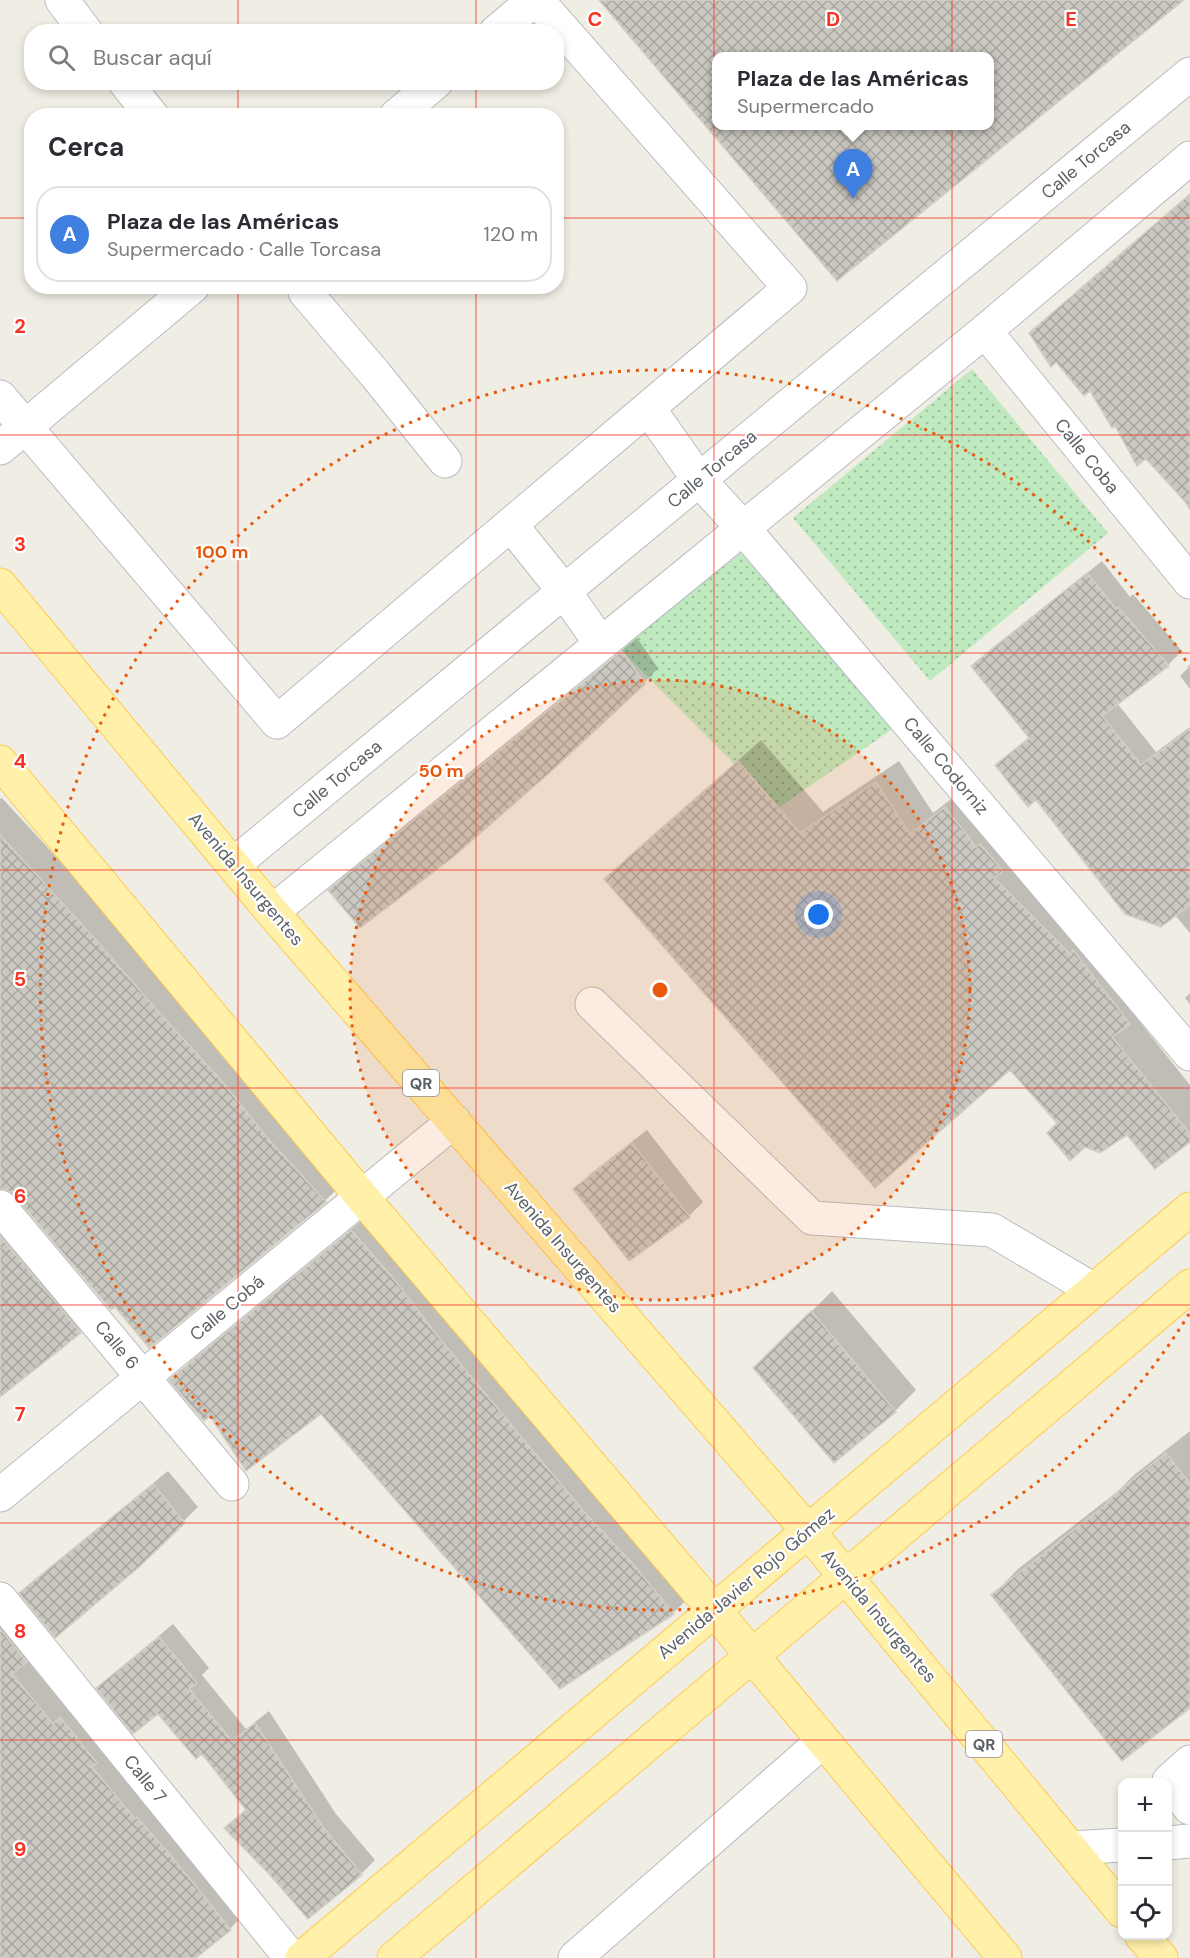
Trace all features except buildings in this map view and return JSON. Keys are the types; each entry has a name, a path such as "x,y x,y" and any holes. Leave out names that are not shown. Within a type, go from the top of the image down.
{"main road":[{"name":"Avenida Insurgentes","path":"0,585 272,912 808,1531 1118,1906"},
{"path":"0,762 362,1197 714,1610 1005,1958"},
{"name":"Avenida Javier Rojo Gómez","path":"302,1958 1190,1209"},
{"path":"394,1958 1190,1286"},
{"path":"1146,1940 1161,1958"}],"street":[{"path":"62,0 80,24"},
{"path":"506,24 535,0 556,24"},
{"path":"0,397 277,723 790,288 564,33"},
{"name":"Calle Torcasa","path":"233,865 1190,74"},
{"path":"131,90 146,108"},
{"path":"405,108 427,90"},
{"path":"272,912 985,331 1190,158"},
{"path":"0,448 183,294"},
{"path":"307,294 445,461"},
{"name":"Calle Coba","path":"985,331 1190,582"},
{"name":"Calle Codorniz","path":"649,409 699,480 743,528 1190,1054"},
{"path":"511,525 564,591 602,644"},
{"path":"591,1004 812,1218 992,1230 1094,1290"},
{"name":"Calle Cobá","path":"0,1495 454,1121"},
{"name":"Calle 6","path":"0,1207 232,1484"},
{"name":"Calle 7","path":"0,1599 291,1958"},
{"path":"575,1958 823,1741"},
{"path":"1190,1762 1169,1781 1190,1808"},
{"path":"1172,1843 1190,1841"},
{"path":"1071,1848 1118,1845"}],"green space":[{"path":"972,369 1108,533 930,681 793,518"},
{"path":"743,551 894,728 778,808 620,649"}],"place":[{"name":"Plaza de las Américas","path":"853,199"}]}
